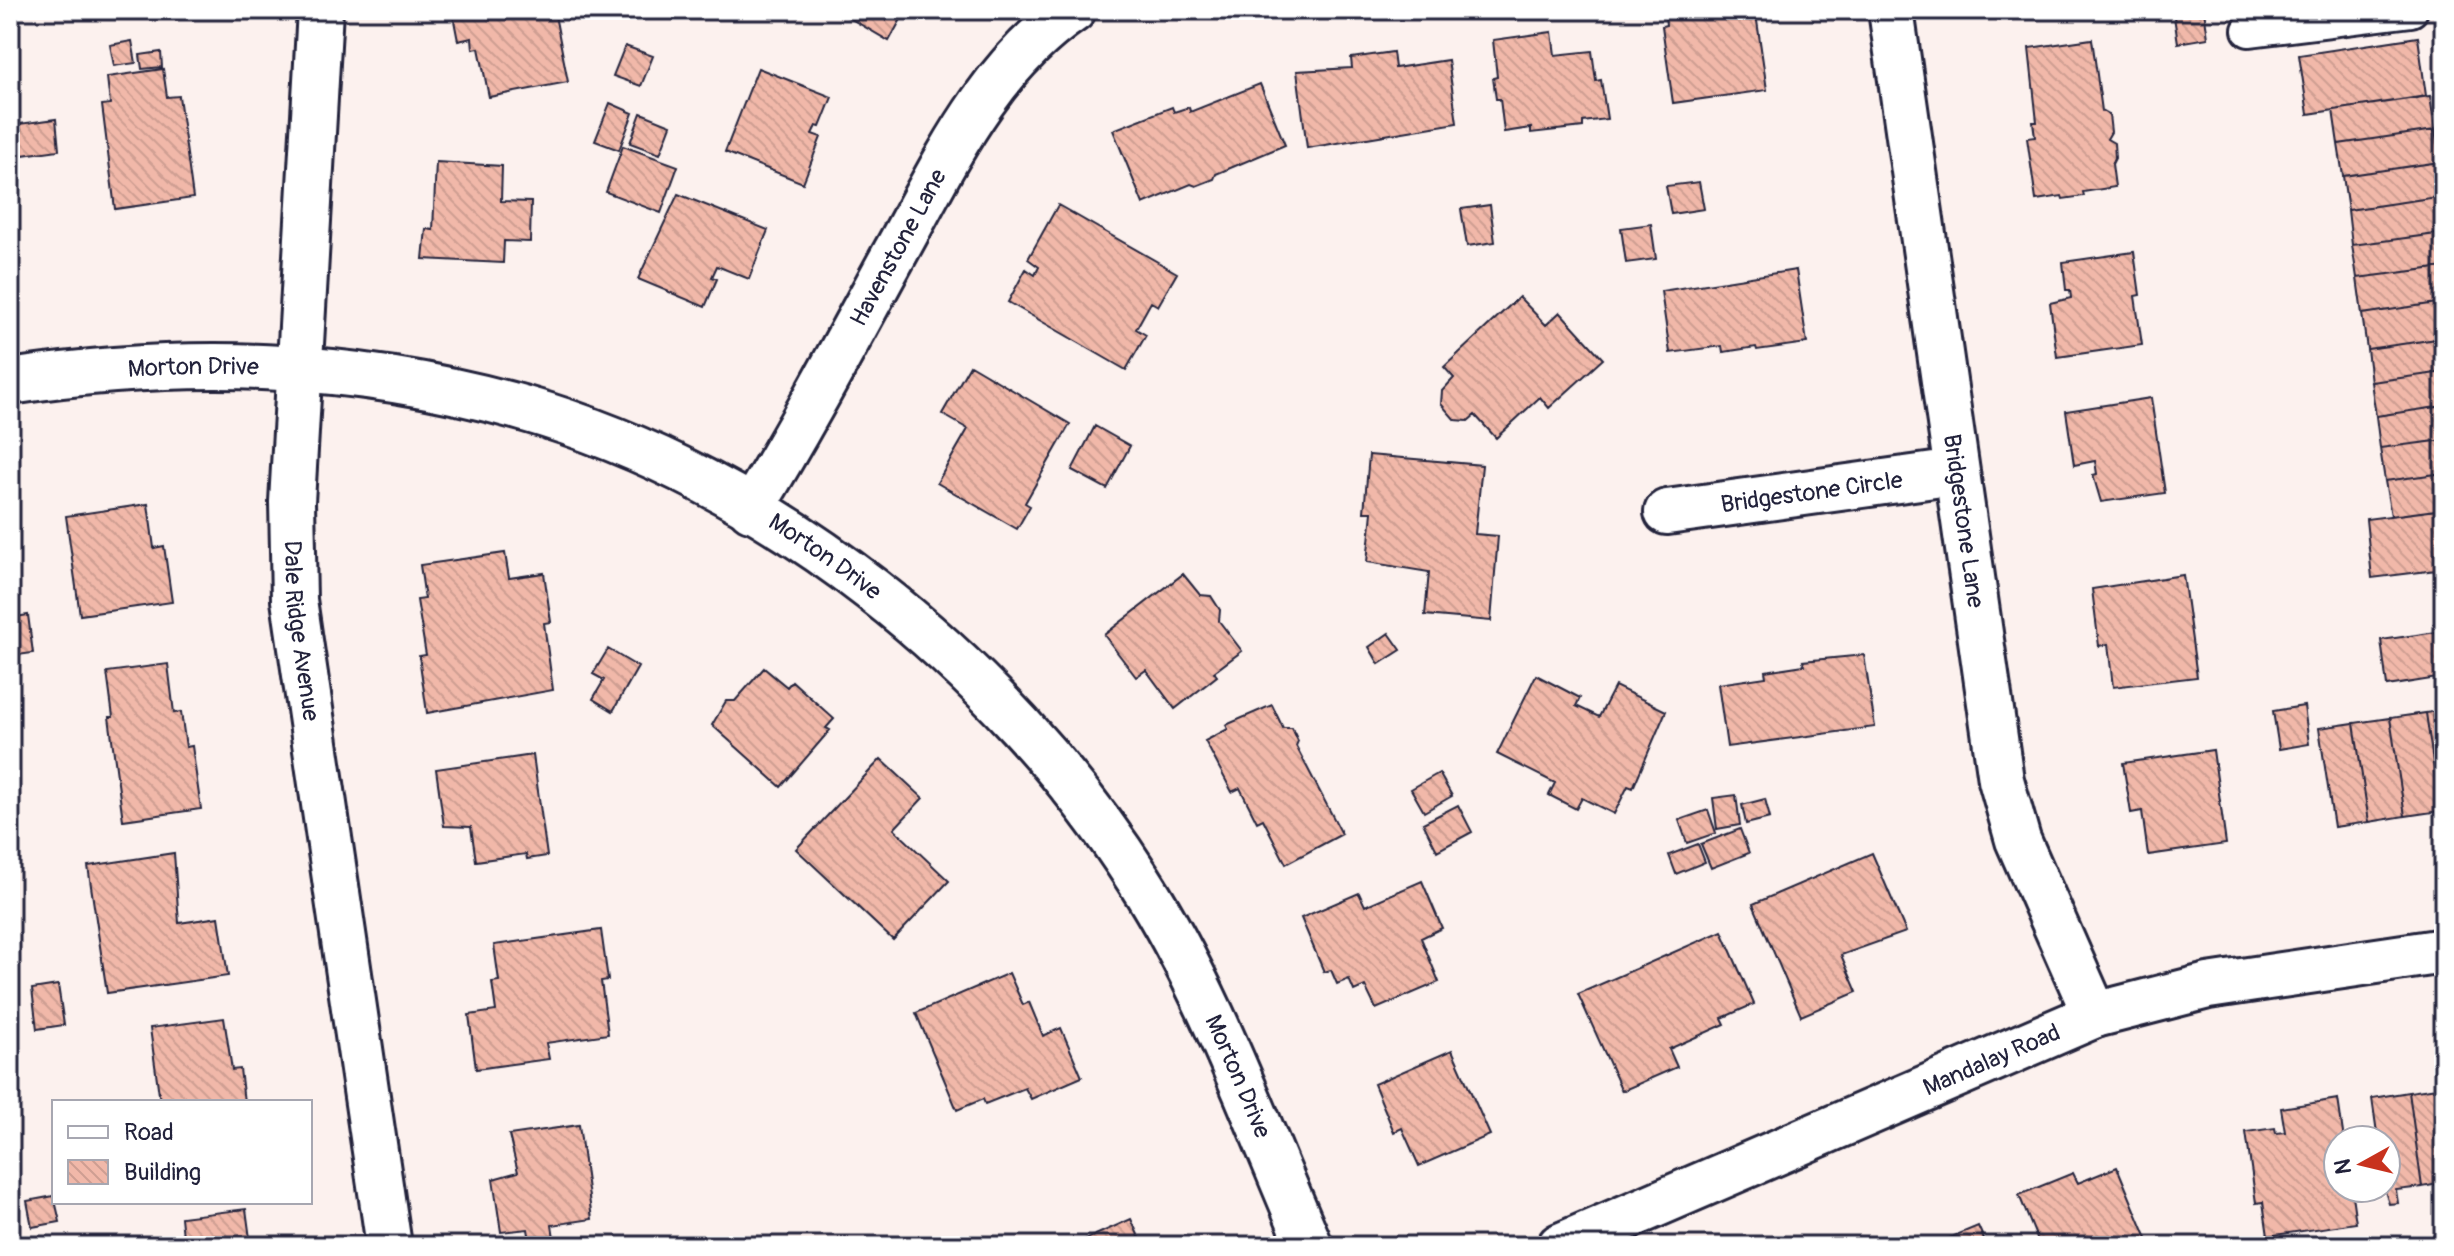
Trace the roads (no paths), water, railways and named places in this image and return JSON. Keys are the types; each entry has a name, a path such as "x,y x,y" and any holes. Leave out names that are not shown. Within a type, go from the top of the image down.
{"street":[{"name":"Dale Ridge Avenue","path":"320,10 292,502 294,600 389,1246"},
{"name":"Havenstone Lane","path":"751,509 786,452 961,133 1001,74 1049,26 1073,10"},
{"name":"Bridgestone Lane","path":"1891,10 2001,780 2018,840 2095,1015"},
{"name":"Morton Drive","path":"10,382 151,365 300,369 380,378 522,408 595,432 673,467 818,550 943,648 1011,715 1078,795 1139,880 1190,972 1310,1246"},
{"name":"Bridgestone Circle","path":"1667,512 1956,472"},
{"name":"Mandalay Road","path":"1560,1246 2095,1015 2208,986 2444,951"}],"lane":[{"path":"2249,30 2411,10"}]}
